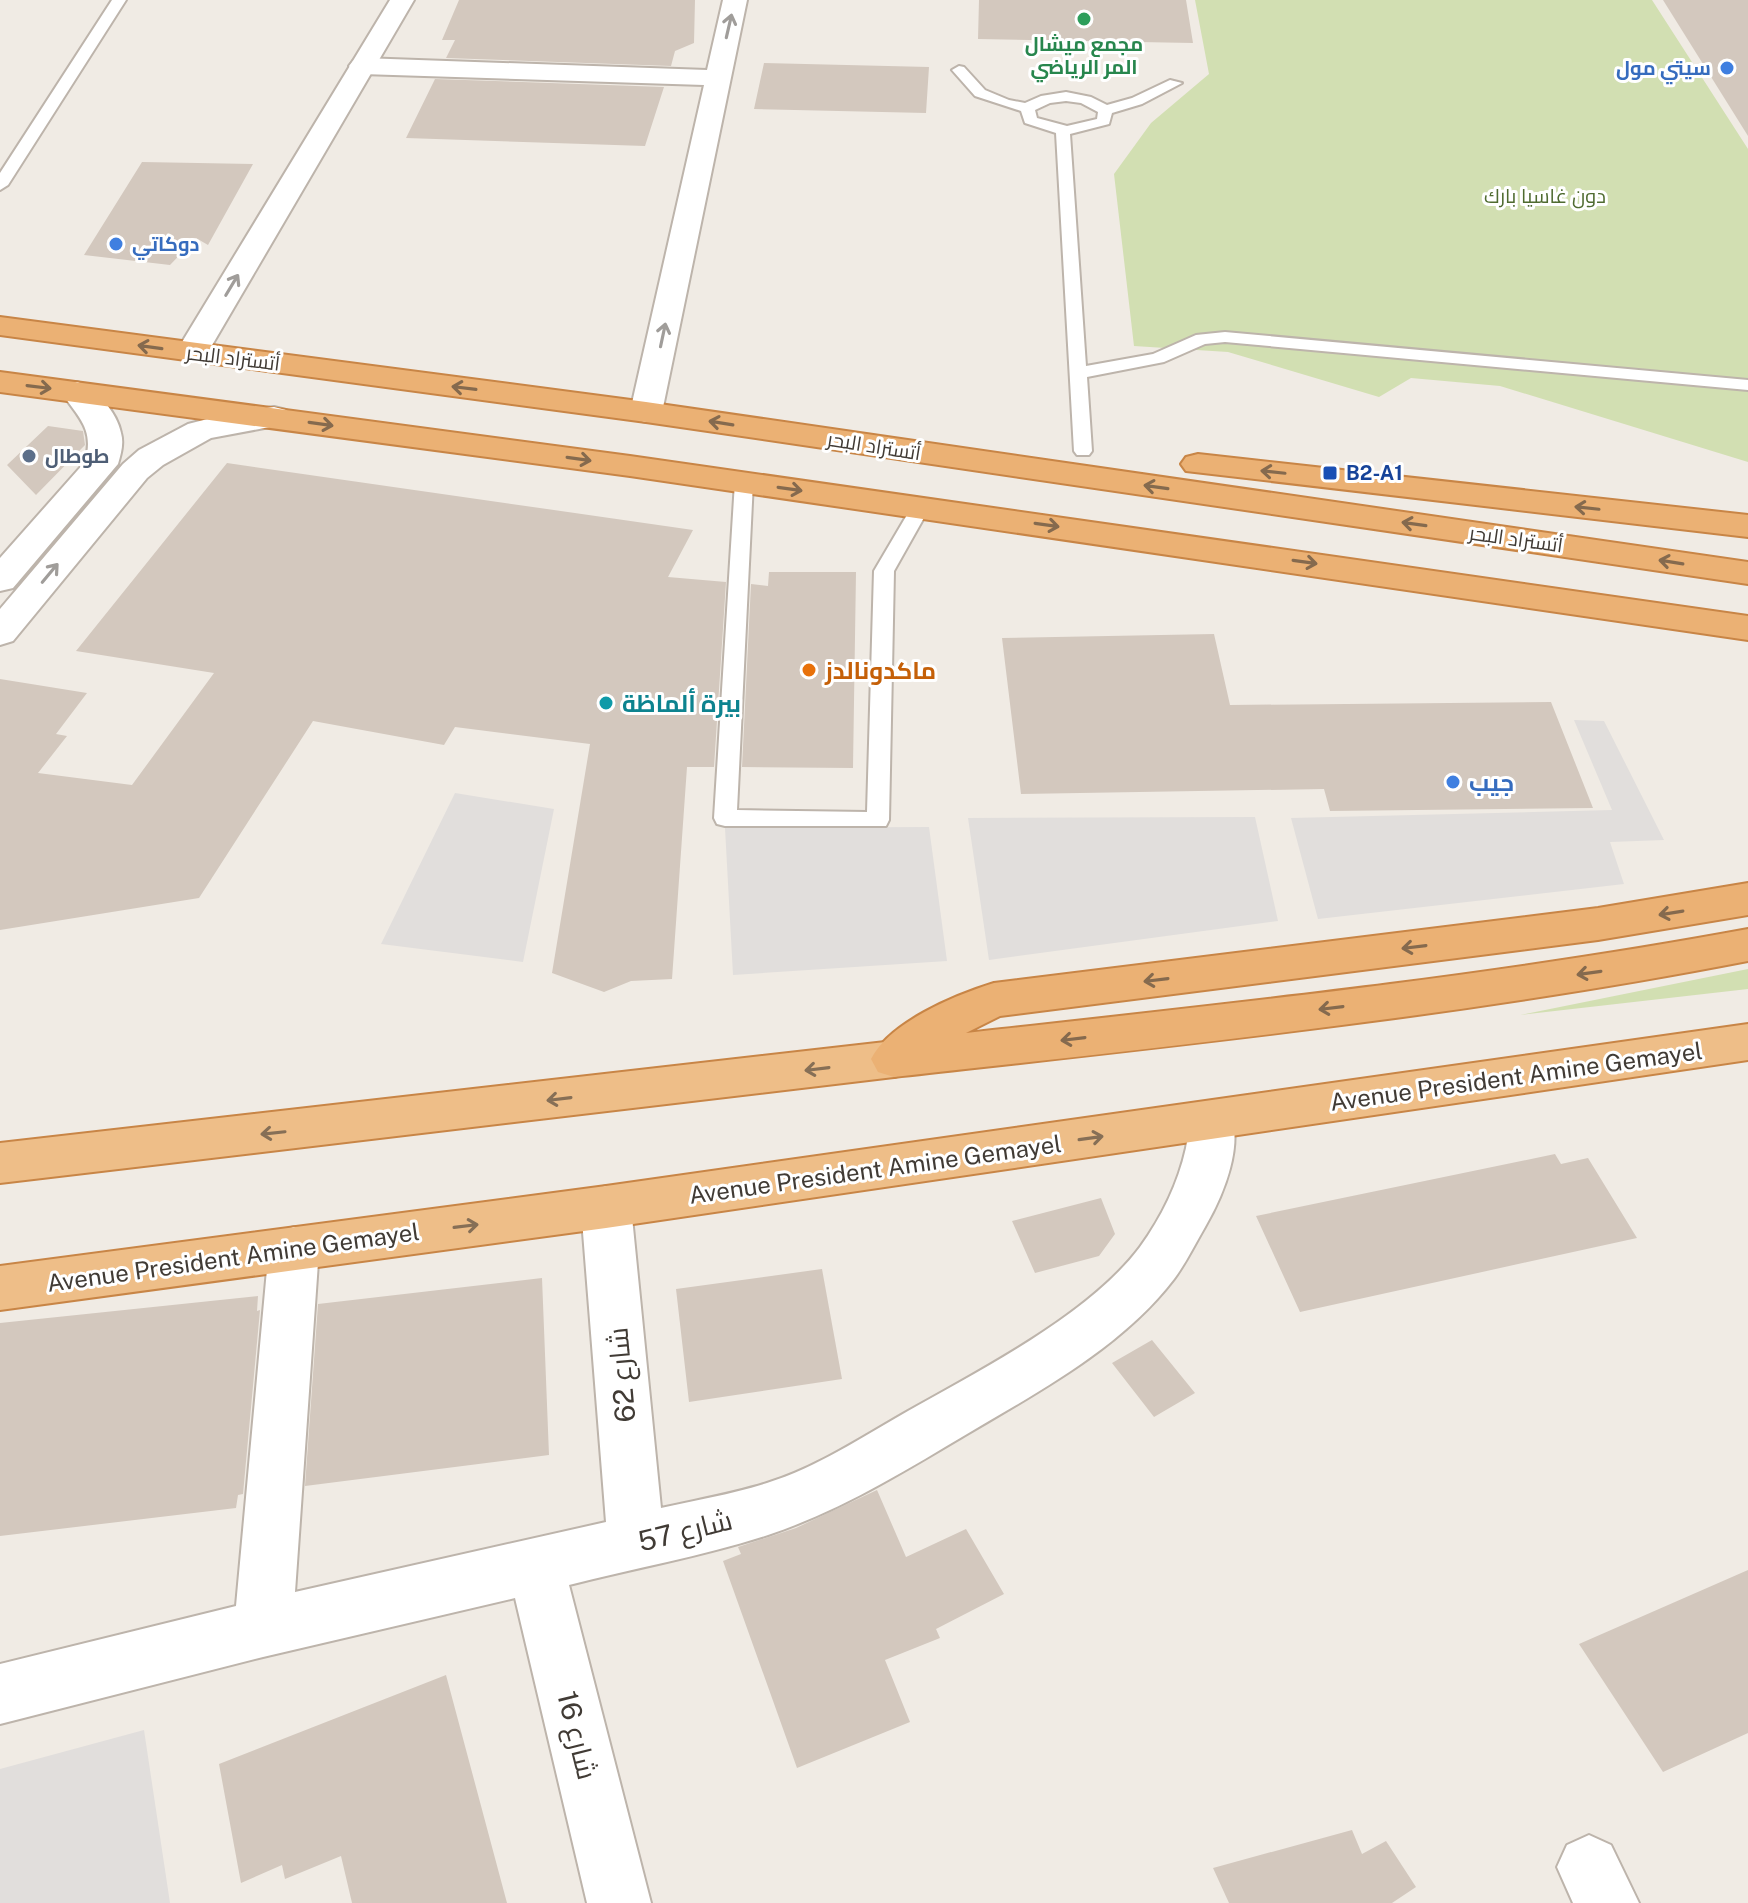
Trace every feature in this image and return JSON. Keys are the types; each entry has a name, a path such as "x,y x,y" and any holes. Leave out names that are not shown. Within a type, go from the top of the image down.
{"highway":[{"name":"أتستراد البحر","path":"0,326 646,412 1748,573"},
{"path":"0,382 744,482 1748,628"},
{"path":"964,460 1083,451 1748,526"},
{"path":"1502,590 1748,640"},
{"path":"894,1059 943,1022 994,1000 1598,924 1748,899"},
{"path":"0,1163 1425,997 1652,963 1748,945"},
{"name":"Avenue President Amine Gemayel","path":"0,1288 606,1207 1748,1042"}],"street":[{"path":"192,352 402,0"},
{"path":"646,412 735,0"},
{"path":"362,66 717,78"},
{"path":"0,580 101,464 106,450 107,431 77,392"},
{"path":"0,633 151,455 198,431 222,423 274,417"},
{"name":"شارع 57","path":"0,1694 263,1628 767,1509 835,1482 1027,1371 1087,1329 1157,1263 1193,1203 1210,1147 1211,1121"},
{"name":"شارع 62","path":"606,1207 636,1542"},
{"path":"263,1628 294,1248"},
{"name":"شارع 16","path":"536,1566 619,1903"}],"lane":[{"path":"0,185 119,0"},
{"path":"959,70 972,90 992,100 1027,108 1042,99 1067,96 1091,100 1105,110"},
{"path":"1105,110 1137,101 1175,83"},
{"path":"1027,108 1030,120 1063,131 1088,129 1104,121 1105,110"},
{"path":"1063,131 1083,451"},
{"path":"1079,373 1158,358 1202,339 1225,337 1748,385"},
{"path":"744,482 725,818 878,820 884,571 921,507"}],"green space":[{"name":"دون غاسيا بارك","path":"1195,0 1652,0 1748,149 1748,462 1500,386 1411,378 1379,397 1228,352 1134,346 1114,174 1151,123 1209,74"},
{"path":"1748,969 1748,989 1520,1015"}],"shaded area":[{"path":"1574,720 1604,721 1664,840 1610,842 1624,884 1318,919 1291,818 1612,810"},
{"path":"455,793 554,809 523,962 381,944"},
{"path":"1255,817 1278,921 989,960 968,818"},
{"path":"929,827 947,961 733,975 725,828"},
{"path":"144,1730 170,1903 0,1903 0,1769"}],"building":[{"path":"459,0 695,0 694,43 675,51 671,66 446,58 455,40 442,40"},
{"name":"مجمع ميشال المر الرياضي","path":"979,0 1186,0 1193,43 978,39"},
{"name":"سيتي مول","path":"1663,0 1748,0 1748,136"},
{"path":"764,63 929,67 926,113 754,109"},
{"path":"435,79 664,87 645,146 406,138"},
{"path":"142,162 253,164 208,245 196,238 170,265 84,255"},
{"path":"48,426 83,431 85,445 36,495 7,465"},
{"name":"بيرة ألماظة","path":"227,463 693,530 668,577 726,582 714,767 687,767 672,979 631,981 604,992 552,973 590,744 455,727 444,745 313,721 199,898 0,930 0,679 87,693 56,734 67,736 38,773 132,785 214,673 76,651"},
{"name":"ماكدونالدز","path":"769,572 856,572 853,768 742,767 751,584 768,586"},
{"path":"1214,634 1230,705 1551,702 1593,808 1330,811 1324,789 1021,794 1002,638"},
{"path":"1555,1154 1561,1164 1588,1158 1637,1238 1300,1312 1256,1216"},
{"path":"1101,1198 1115,1234 1099,1256 1035,1273 1012,1221"},
{"path":"822,1269 842,1379 689,1402 676,1289"},
{"path":"542,1278 549,1455 305,1486 318,1304"},
{"path":"258,1296 257,1311 260,1310 243,1494 238,1495 236,1508 0,1536 0,1323"},
{"path":"1152,1340 1195,1393 1154,1417 1112,1363"},
{"path":"877,1490 906,1557 966,1529 1004,1594 936,1629 940,1638 885,1660 910,1722 797,1768 723,1561 741,1554 738,1547 796,1528"},
{"path":"1748,1570 1748,1733 1663,1772 1579,1644"},
{"path":"446,1675 507,1903 352,1903 341,1856 285,1879 282,1865 241,1883 219,1764"},
{"path":"1352,1830 1362,1854 1386,1841 1416,1887 1392,1903 1229,1903 1213,1868"}],"place":[{"name":"مجمع ميشال المر الرياضي","path":"1084,19"},
{"name":"سيتي مول","path":"1727,68"},
{"name":"دوكاتي","path":"116,244"},
{"name":"طوطال","path":"29,456"},
{"name":"B2-A1","path":"1330,473"},
{"name":"ماكدونالدز","path":"809,670"},
{"name":"بيرة ألماظة","path":"606,703"},
{"name":"جيب","path":"1453,782"}]}
